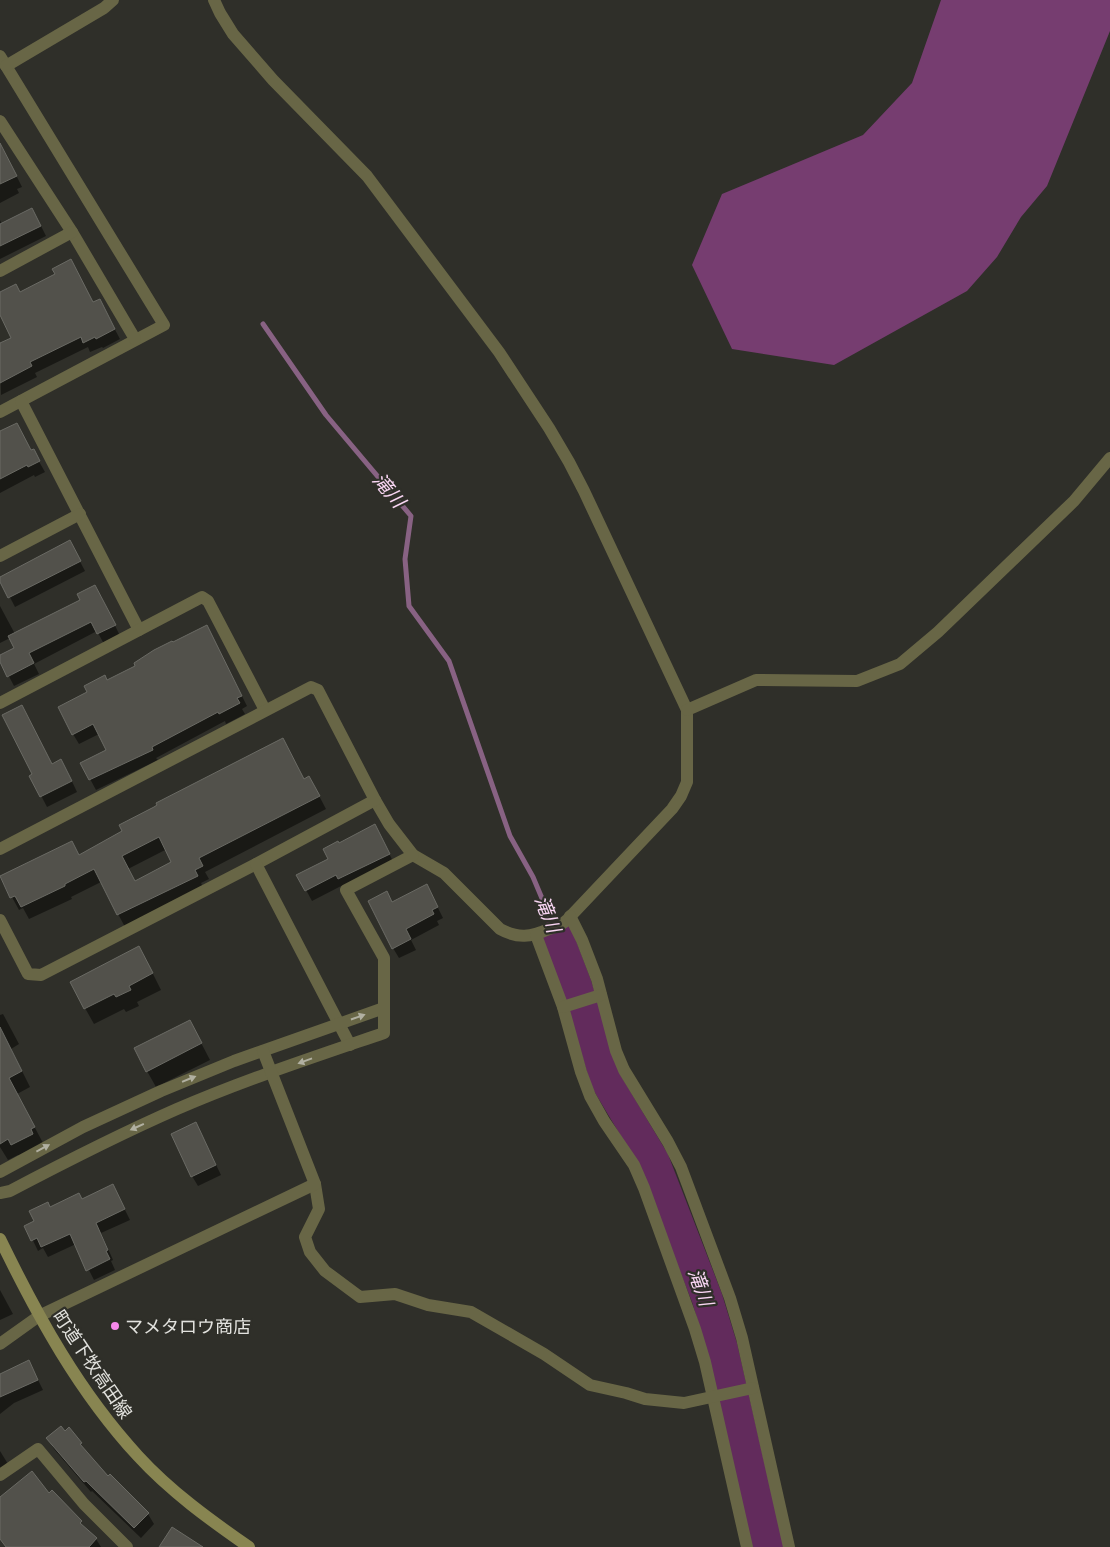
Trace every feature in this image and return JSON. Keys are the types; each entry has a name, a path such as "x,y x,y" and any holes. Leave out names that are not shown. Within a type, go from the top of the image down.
{"street":[{"path":"0,412 164,325 3,61 104,8 112,0"},
{"path":"0,849 311,687 318,690 389,824 413,855 444,873 500,929 510,935 524,937 536,935 565,921 672,809 681,796 687,782 686,710 576,476 549,428 499,352 367,176 274,80 233,34 214,0"},
{"path":"1,126 72,232 136,339"},
{"path":"0,271 72,232"},
{"path":"21,401 139,630"},
{"path":"686,710 756,680 857,681 900,664 938,632 1074,501 1110,458"},
{"path":"0,556 80,514"},
{"path":"0,703 202,597 208,601 265,710"},
{"path":"0,920 28,974 41,975 376,800"},
{"path":"0,1194 10,1191 82,1154 169,1113 271,1073 384,1033 384,958 346,890 413,855"},
{"path":"256,864 350,1045"},
{"path":"565,921 582,940 601,995 616,1052 624,1070 681,1167 730,1298 742,1338 789,1547"},
{"path":"536,935 563,1007 590,1096 604,1121 634,1165 695,1329 705,1362 747,1547"},
{"path":"563,1007 601,995"},
{"path":"0,1172 115,1111 203,1073 384,1008"},
{"path":"263,1051 315,1184 320,1209 305,1237 310,1252 325,1271 360,1297 395,1294 428,1304 471,1312 544,1354 590,1385 658,1401 684,1403 753,1388"},
{"path":"0,1344 39,1316 315,1184"},
{"name":"町道下牧高田線","path":"0,1240 39,1316 63,1358 92,1401 138,1456 175,1491 249,1547"},
{"path":"0,1475 38,1449 84,1504 127,1547"}],"shaded area":[{"path":"941,0 1110,0 1110,31 1047,186 1021,217 997,257 967,291 834,365 732,349 692,265 722,194 863,135 912,83"}],"building":[{"path":"0,143 17,176 0,184"},
{"path":"32,208 41,226 0,246 0,224"},
{"path":"71,259 93,302 100,299 115,329 96,339 95,337 83,343 81,337 30,362 32,366 0,383 0,343 11,338 0,315 0,292 16,284 20,292 55,274 52,269"},
{"path":"17,423 31,450 34,449 40,461 28,467 27,465 0,479 0,431"},
{"path":"70,540 81,561 8,598 0,582 0,577"},
{"path":"95,585 116,625 97,634 91,622 29,653 34,663 7,677 0,662 0,655 14,648 8,636 80,600 77,594"},
{"path":"207,625 242,696 237,698 240,703 219,714 218,712 152,747 153,750 89,780 80,763 106,750 93,724 72,735 58,707 87,692 84,686 105,675 107,680 135,666 134,663 154,650"},
{"path":"22,705 52,764 61,759 72,781 40,797 29,776 32,774 2,715"},
{"path":"283,738 304,779 309,776 320,796 199,858 203,866 195,870 198,876 117,915 94,869 65,884 65,886 21,907 15,896 10,898 0,876 72,841 79,855 122,831 119,825 154,807 157,805 156,803","holes":["159,837 171,862 135,881 122,856"]},
{"path":"375,824 390,854 338,879 336,875 305,891 296,875 328,859 323,849 338,841 339,843"},
{"path":"427,884 438,907 432,910 434,914 406,929 411,939 392,949 368,901 387,891 392,902"},
{"path":"139,946 153,973 129,986 131,990 116,997 114,994 84,1009 70,982"},
{"path":"190,1020 202,1043 146,1072 134,1048"},
{"path":"0,1027 22,1071 9,1078 35,1127 31,1129 33,1134 11,1145 8,1139 0,1144"},
{"path":"196,1122 216,1165 191,1177 171,1134"},
{"path":"113,1184 125,1209 96,1223 110,1259 86,1271 70,1234 41,1247 37,1238 31,1241 24,1226 34,1221 29,1211 48,1202 50,1207 79,1193 82,1199"},
{"path":"29,1360 38,1380 0,1397 0,1374"},
{"path":"61,1426 65,1431 69,1427 82,1443 80,1444 108,1476 110,1474 149,1513 134,1528 86,1481 84,1482 46,1438"},
{"path":"32,1471 49,1493 52,1490 82,1521 80,1523 97,1538 89,1547 6,1547 0,1539 0,1497"},
{"path":"172,1527 203,1547 159,1547"}],"waterway":[{"name":"滝川","path":"263,324 326,415 411,516 405,559 409,606 449,661 510,836 533,877 557,934"},
{"name":"滝川","path":"557,934 576,984 606,1081 654,1161 707,1298 722,1347 768,1547"}],"place":[{"name":"マメタロウ商店","path":"115,1326"}]}
